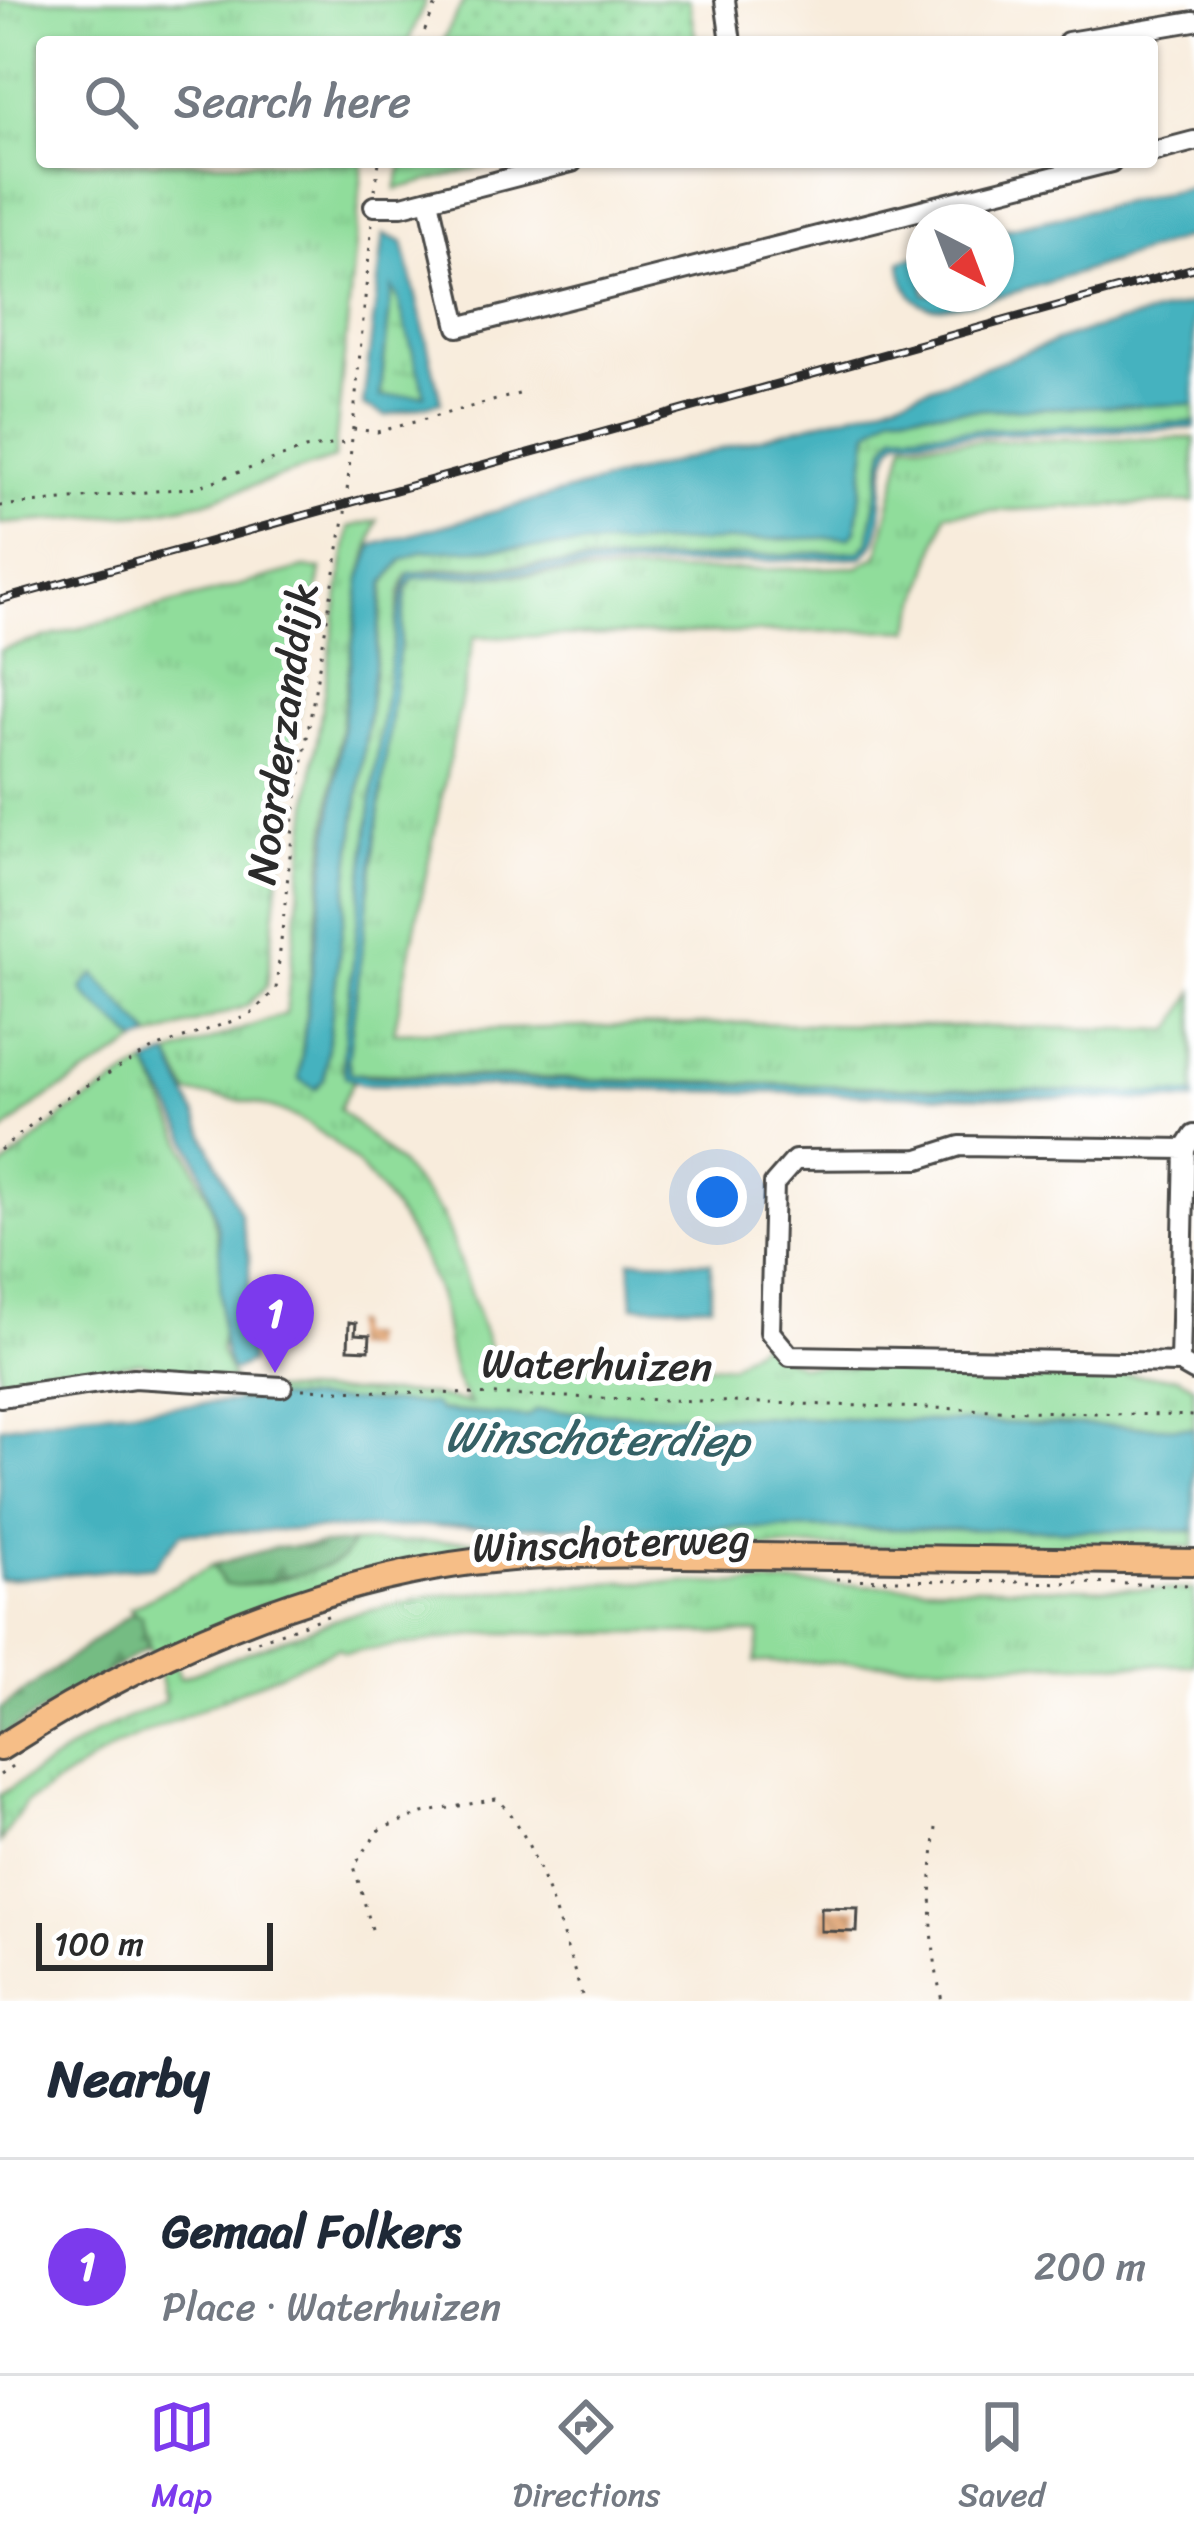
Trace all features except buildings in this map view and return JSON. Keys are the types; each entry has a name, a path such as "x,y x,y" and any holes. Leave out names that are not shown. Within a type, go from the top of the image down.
{"main road":[{"name":"Winschoterweg","path":"0,1748 110,1684 208,1637 333,1592 431,1568 599,1554 1194,1562"}],"street":[{"path":"729,1 731,36"},
{"path":"1104,36 1194,21"},
{"path":"1158,150 1194,141"},
{"path":"374,206 429,200 549,168"},
{"path":"429,200 458,326 1088,168"},
{"path":"1189,1142 1187,1367 790,1356 770,1332 774,1184 795,1160 919,1159 959,1146 1189,1142"},
{"path":"0,1397 134,1378 282,1387"}],"path":[{"path":"422,36 438,0"},
{"name":"Noorderzanddijk","path":"0,1150 63,1099 152,1048 250,1015 276,989 295,808 345,513 378,168"},
{"path":"352,429 377,432 526,392"},
{"path":"0,506 197,487 305,449 350,442"},
{"name":"Waterhuizen","path":"282,1387 487,1398 1194,1416"},
{"path":"829,1578 1194,1585"},
{"path":"231,1650 344,1610"},
{"path":"0,1775 30,1754"},
{"path":"372,1929 354,1866 380,1829 423,1813 496,1799 511,1809 530,1852 584,2001"},
{"path":"936,1828 929,1891 933,1959 942,2001"}],"green space":[{"path":"0,0 426,0 411,36 36,36 36,168 362,168 334,459 204,502 149,513 0,524"},
{"path":"464,0 689,0 695,36 445,36"},
{"path":"401,168 480,168 396,189"},
{"path":"392,286 397,296 426,395 380,398"},
{"path":"1194,404 1194,422 896,432 885,448 869,541 860,551 430,569 407,575 400,592 343,1052 343,1070 353,1082 339,1109 400,1164 443,1216 497,1369 731,1365 765,1340 772,1352 800,1365 1177,1377 1194,1386 1194,1428 537,1411 528,1417 278,1398 236,1400 235,1390 426,1394 470,1404 456,1379 429,1272 384,1195 343,1151 297,1118 244,1101 189,1094 169,1055 286,1014 313,767 349,527 377,520 361,578 299,1078 316,1089 324,1079 385,583 401,561 423,551 856,530 869,431 893,412"},
{"path":"1194,438 1194,502 946,513 910,630 474,637 394,1032 746,1023 1172,1030 1194,992 1194,1095 351,1073 348,1057 407,588 413,578 858,567 878,555 905,442"},
{"path":"304,568 321,569 290,770 267,986 246,1006 150,1038 82,988 138,1042 35,1105 0,1135 0,650"},
{"path":"147,1064 211,1203 225,1284 220,1351 233,1380 187,1376 139,1362 0,1386 0,1170 68,1112"},
{"path":"606,1527 1194,1531 1194,1547 613,1547"},
{"path":"576,1539 587,1544 500,1551 151,1654 141,1617 129,1609 213,1565 223,1584 253,1584 312,1569 352,1543"},
{"path":"352,1543 334,1563 263,1582 223,1584 214,1565 273,1548"},
{"path":"621,1582 1194,1590 1194,1665 755,1662 760,1633 491,1633 345,1653 338,1648 116,1746 26,1803 0,1842 0,1795 96,1733 165,1701 159,1671 176,1665 180,1678 345,1616 431,1596"},
{"path":"132,1613 141,1616 148,1648 0,1737 0,1709"}],"water":[{"path":"1194,186 1194,235 1014,292 1014,227"},
{"path":"384,234 403,242 441,402 386,416 363,405","holes":["392,288 425,395 380,397"]},
{"path":"1194,303 1194,404 893,412 869,431 856,530 850,537 423,551 401,561 384,583 324,1079 316,1089 299,1079 361,578 373,545 877,406 1076,334"},
{"path":"1194,422 1194,428 899,438 886,465 878,532 862,557 413,578 407,588 348,1062 351,1073 367,1076 1178,1094 1194,1095 1194,1101 361,1084 345,1076 343,1052 382,718 392,648 410,573 860,551 869,541 885,448 896,432"},
{"path":"94,974 150,1038 138,1042 84,994 82,988"},
{"path":"169,1055 240,1214 249,1257 250,1362 232,1371 223,1341 219,1243 212,1204 189,1142 147,1064"},
{"path":"630,1260 711,1262 711,1305 633,1306"},
{"name":"Winschoterdiep","path":"278,1398 433,1404 440,1411 527,1417 536,1411 1194,1428 1194,1531 444,1526 182,1533 154,1566 0,1580 0,1427 82,1413"}],"railway":[{"path":"0,600 1194,268"}],"place":[{"name":"Gemaal Folkers","path":"275,1373"}]}
